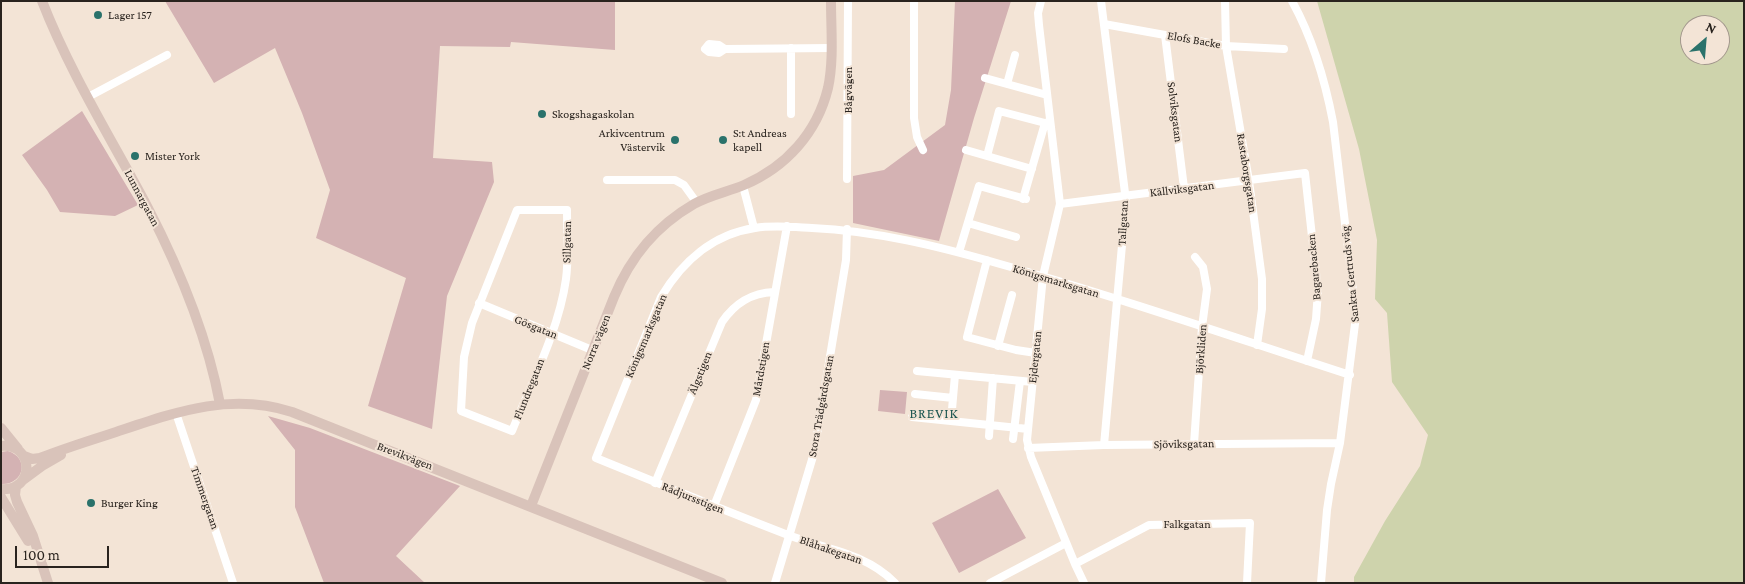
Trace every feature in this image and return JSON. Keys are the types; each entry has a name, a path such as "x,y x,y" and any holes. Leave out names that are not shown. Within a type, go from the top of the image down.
{"street":[{"name":"Lunnargatan","path":"42,1 88,97 144,201 174,263 203,335 220,404"},
{"name":"Norra vägen","path":"531,506 620,283 637,254 660,228 673,217 714,195 743,186 765,174 784,161 804,139 824,101 830,75 831,1"},
{"name":"Bågvägen","path":"847,179 848,1"},
{"path":"914,1 914,118 923,150"},
{"name":"Ejdergatan","path":"1041,1 1038,13 1047,95 1048,123 1060,204 1043,276 1028,429 1028,448 1084,583"},
{"name":"Tallgatan","path":"1101,1 1125,196 1118,299 1104,445"},
{"name":"Rastaborgsgatan","path":"1225,1 1226,46 1248,181 1263,295 1257,345"},
{"name":"Sankta Gertruds väg","path":"1292,1 1320,65 1328,92 1355,302 1356,326 1350,375 1327,510 1320,583"},
{"name":"Elofs Backe","path":"1104,24 1226,46 1284,48"},
{"name":"Solviksgatan","path":"1165,35 1184,188"},
{"path":"791,48 791,114"},
{"path":"725,49 831,48"},
{"path":"88,97 167,55"},
{"path":"1007,84 1015,55"},
{"path":"985,78 1047,95"},
{"path":"987,156 999,110 1048,123"},
{"name":"Ejdergatan","path":"959,252 979,186 1025,199 1032,169 1048,123"},
{"path":"966,150 1032,169"},
{"name":"Källviksgatan","path":"1060,204 1305,173"},
{"name":"Bagarebacken","path":"1305,173 1318,291 1316,319 1307,361"},
{"path":"607,180 674,180 684,186 697,203"},
{"path":"743,186 754,228"},
{"name":"Sillgatan","path":"479,303 517,210 567,210 566,279 559,312 551,334"},
{"path":"968,223 1016,237"},
{"name":"Königsmarksgatan","path":"596,458 661,297 671,280 681,268 706,247 735,233 754,228 787,226 847,230 940,247 1118,299 1350,375"},
{"name":"Mårdstigen","path":"714,506 756,400 787,226"},
{"name":"Stora Trädgårdsgatan","path":"777,582 814,453 846,260 847,230"},
{"name":"Björkliden","path":"1194,444 1202,327 1207,289 1203,267 1195,257"},
{"path":"987,260 967,337 998,346 1036,353"},
{"name":"Älgstigen","path":"656,483 722,322 728,313 745,299 763,292 774,292"},
{"path":"998,346 1012,295"},
{"name":"Gösgatan","path":"479,303 592,350"},
{"name":"Flundregatan","path":"479,303 472,322 464,357 461,411 512,431 551,334"},
{"path":"917,371 1033,382"},
{"path":"951,421 955,374"},
{"path":"989,436 994,378"},
{"path":"1013,439 1020,381"},
{"path":"915,394 953,398"},
{"name":"Brevikvägen","path":"1,446 10,446 32,459 40,458 176,413 220,404 249,403 265,405 292,412 722,583"},
{"name":"Timmergatan","path":"176,413 233,583"},
{"path":"912,417 1028,429"},
{"path":"1,428 21,453 27,469 15,495 47,579"},
{"name":"Sjöviksgatan","path":"1028,448 1104,445 1340,442"},
{"name":"Brevikvägen","path":"20,483 42,466 79,445"},
{"name":"Rådjursstigen","path":"596,458 790,536"},
{"path":"1,489 8,489 20,483"},
{"path":"1,497 26,536 47,579"},
{"name":"Falkgatan","path":"1075,564 1149,525 1250,523 1247,583"},
{"name":"Blåhakegatan","path":"790,536 854,556 881,571 895,583"},
{"path":"990,583 1066,543"}],"shaded area":[{"path":"165,1 615,1 615,50 511,42 510,47 440,46 433,158 492,162 494,182 447,296 432,429 368,406 406,278 316,238 330,190 302,113 275,48 214,83"},
{"path":"955,1 1011,1 974,118 939,241 853,223 853,176 884,170 945,125 951,90"},
{"path":"1317,1 1744,1 1744,583 1354,583 1354,577 1385,521 1420,466 1428,435 1392,382 1387,313 1375,299 1377,240 1359,149"},
{"path":"82,111 138,205 115,216 60,212 22,155"},
{"path":"880,390 907,392 905,414 878,411"},
{"path":"268,416 310,428 460,486 396,556 425,583 324,583 295,507 295,450"},
{"path":"8,451 15,454 19,459 22,465 21,470 15,480 1,484 1,452"},
{"path":"998,489 1026,538 959,573 932,523"}],"place":[{"name":"Lager 157","path":"98,15"},
{"name":"Skogshagaskolan","path":"542,114"},
{"name":"Arkivcentrum Västervik","path":"675,140"},
{"name":"S:t Andreas kapell","path":"723,140"},
{"name":"Mister York","path":"135,156"},
{"name":"Burger King","path":"91,503"}],"district":[{"name":"BREVIK","path":"934,414"}]}
